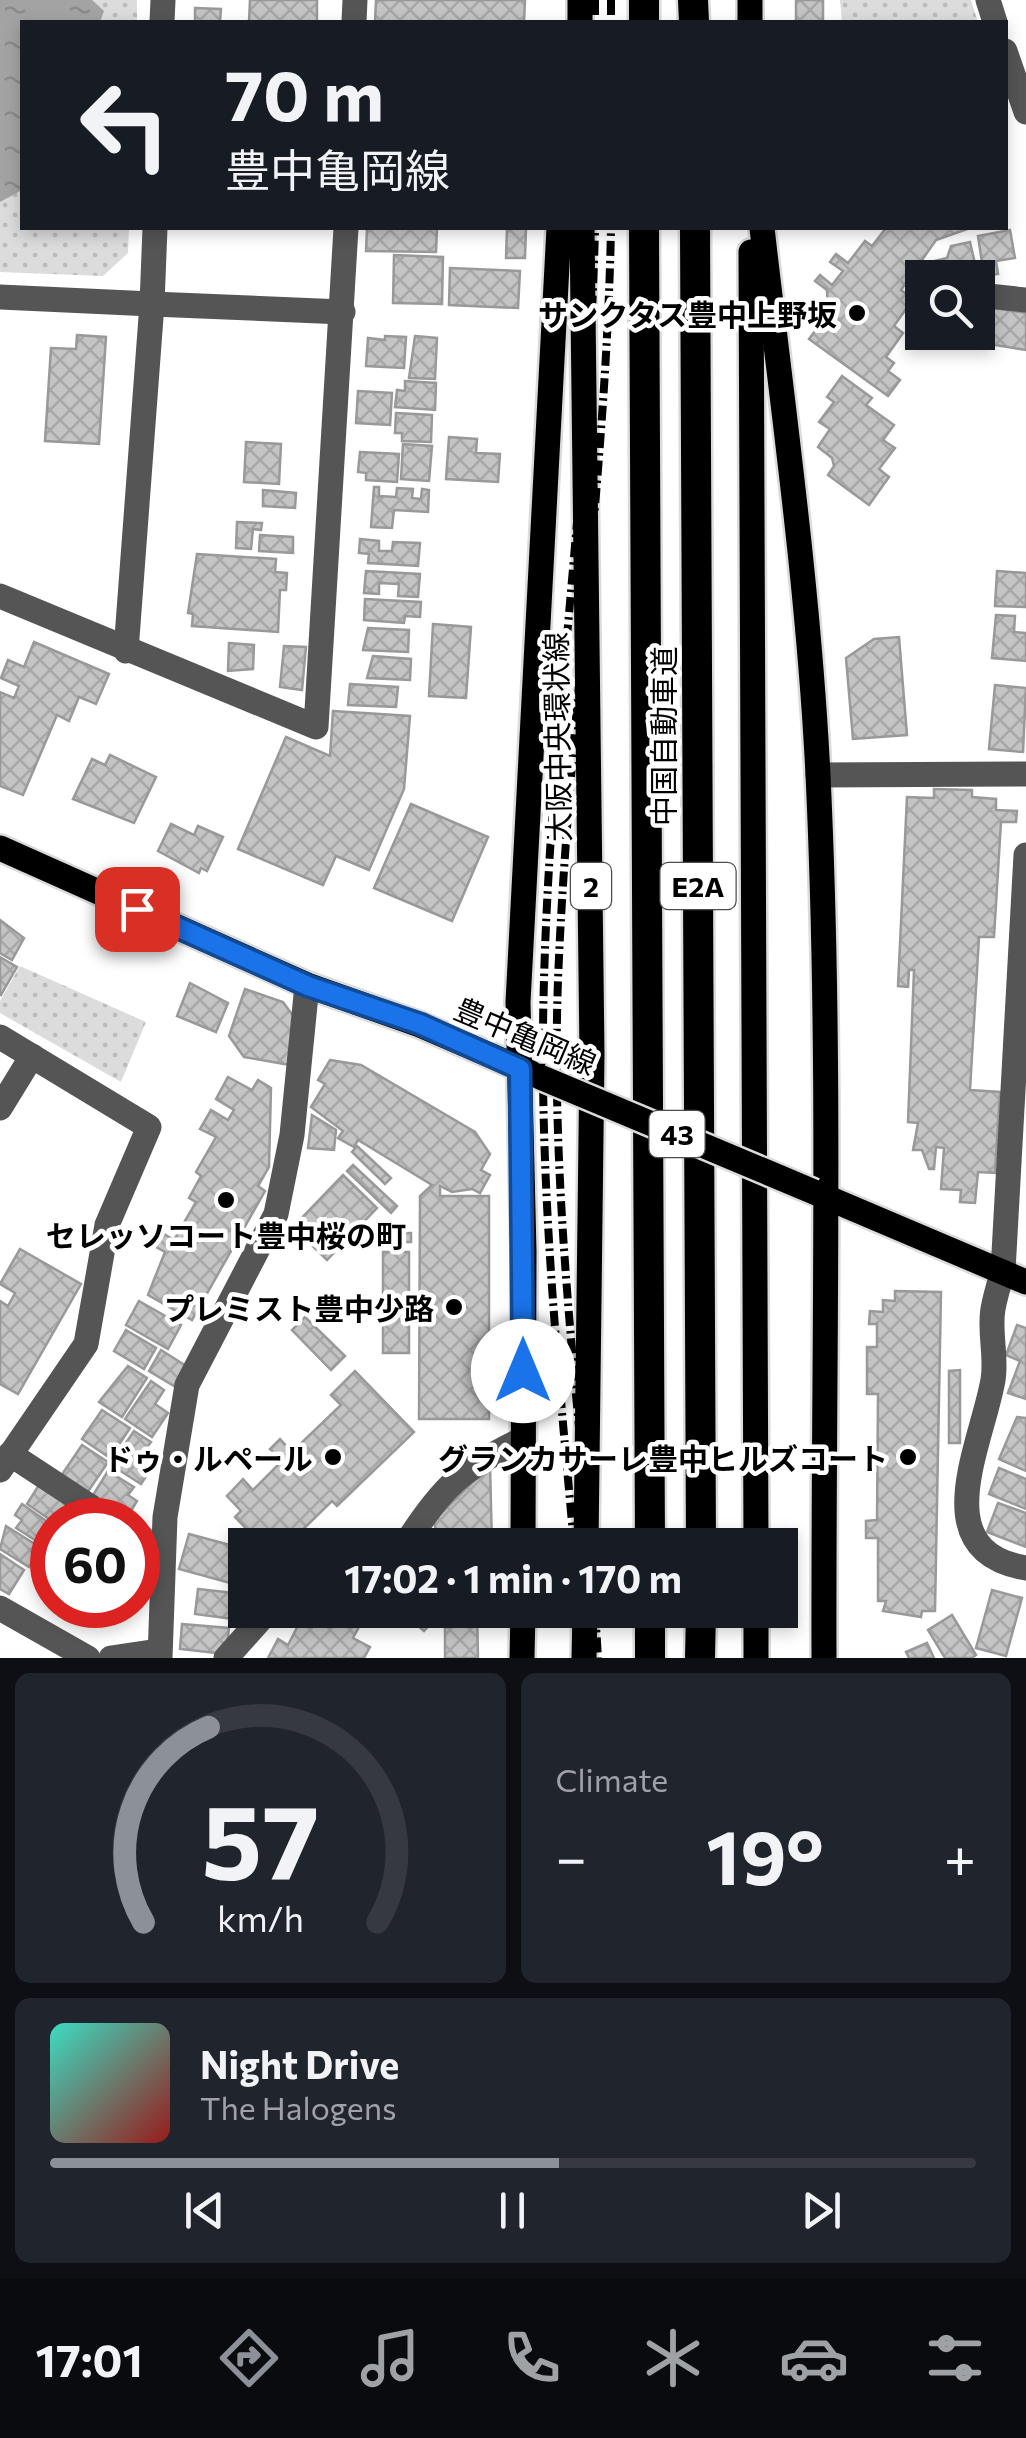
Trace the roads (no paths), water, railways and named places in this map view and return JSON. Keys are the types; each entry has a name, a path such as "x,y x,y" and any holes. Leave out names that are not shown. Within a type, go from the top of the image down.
{"highway":[{"name":"中国自動車道","path":"644,230 650,1528"},
{"name":"中国自動車道","path":"695,230 701,1528"},
{"path":"650,1628 650,1658"},
{"path":"700,1658 701,1628"}],"main road":[{"path":"523,1528 530,1073 518,1002 559,230"},
{"name":"大阪中央環状線","path":"582,230 592,1023 586,1528"},
{"path":"750,230 756,1528"},
{"path":"762,230 804,602 818,775 824,1658"},
{"name":"豊中亀岡線","path":"0,848 308,986 420,1024 1020,1276"},
{"path":"522,1628 522,1658"},
{"path":"584,1658 585,1628"},
{"path":"756,1628 756,1658"}],"street":[{"path":"1008,60 1026,112"},
{"path":"126,651 155,230"},
{"path":"0,596 316,727 346,230"},
{"path":"0,297 343,312"},
{"path":"995,297 1026,300"},
{"path":"818,775 1026,774"},
{"path":"1026,855 1020,1276 992,1311 994,1375 964,1510 974,1542 997,1563 1026,1568"},
{"path":"111,1658 159,1655 165,1517 187,1384 276,1214 292,1135 308,986"},
{"path":"0,1036 149,1127 107,1225 86,1344 7,1450 78,1498"},
{"path":"0,1108 32,1056"},
{"path":"416,1528 434,1499 486,1454 523,1440"},
{"path":"0,1608 88,1658"},
{"path":"226,1658 253,1628"}],"water":[{"path":"0,0 92,0 104,11 101,20 20,20 20,191 0,202"}],"railway":[{"path":"595,0 595,20"},
{"path":"611,0 611,20"},
{"path":"572,1528 550,1263 544,1122 544,980 595,230"},
{"path":"588,1528 561,1192 558,980 602,416 611,230"},
{"path":"580,1628 583,1658"},
{"path":"596,1628 598,1658"}],"place":[{"name":"サンクタス豊中上野坂","path":"857,313"},
{"name":"セレッソコート豊中桜の町","path":"226,1200"},
{"name":"プレミスト豊中少路","path":"454,1307"},
{"name":"ドゥ・ルペール","path":"333,1457"},
{"name":"グランカサーレ豊中ヒルズコート","path":"908,1457"}]}
